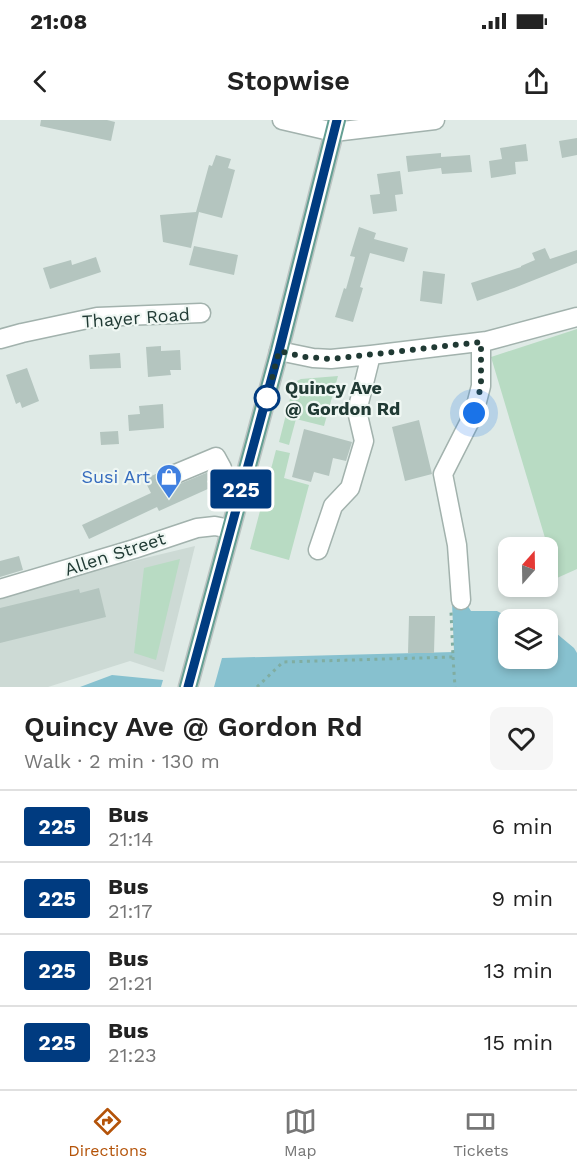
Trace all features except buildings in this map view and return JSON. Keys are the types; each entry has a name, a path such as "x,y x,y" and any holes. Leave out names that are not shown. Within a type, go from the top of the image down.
{"main road":[{"path":"188,687 279,351 336,126"}],"street":[{"path":"282,120 336,126 435,120"},
{"name":"Thayer Road","path":"0,339 97,317 201,313"},
{"path":"279,351 331,359 371,355 481,342 577,317"},
{"path":"456,606 457,545 443,474 474,413 481,386 481,342"},
{"path":"318,550 333,506 350,488 364,441 357,411 371,355"},
{"path":"173,475 216,457 222,468"},
{"name":"Allen Street","path":"0,588 197,528 215,526 230,529"}],"path":[{"path":"455,687 453,657 456,606"},
{"path":"257,687 283,662 453,657"}],"shaded area":[{"path":"195,546 164,672 130,661 48,687 0,687 0,593"}],"green space":[{"path":"577,329 577,569 558,578 558,537 545,537 491,357"},
{"path":"338,376 324,426 296,419 289,445 279,442 295,382 301,379"},
{"path":"276,450 290,453 284,478 309,485 289,560 250,549"},
{"path":"180,559 156,660 134,653 144,568"}],"water":[{"path":"464,600 471,611 498,612 498,669 558,669 558,635 577,653 577,687 214,687 222,658 454,652 452,602"},
{"path":"112,675 163,680 161,687 80,687"}],"bus line":[{"name":"225","path":"188,687 279,351 337,120"}],"place":[{"name":"Quincy Ave @ Gordon Rd","path":"267,398"},
{"name":"Susi Art","path":"169,500"}],"route":[{"path":"267,398 279,351 305,357 331,359 481,342 481,386 474,413"}]}
